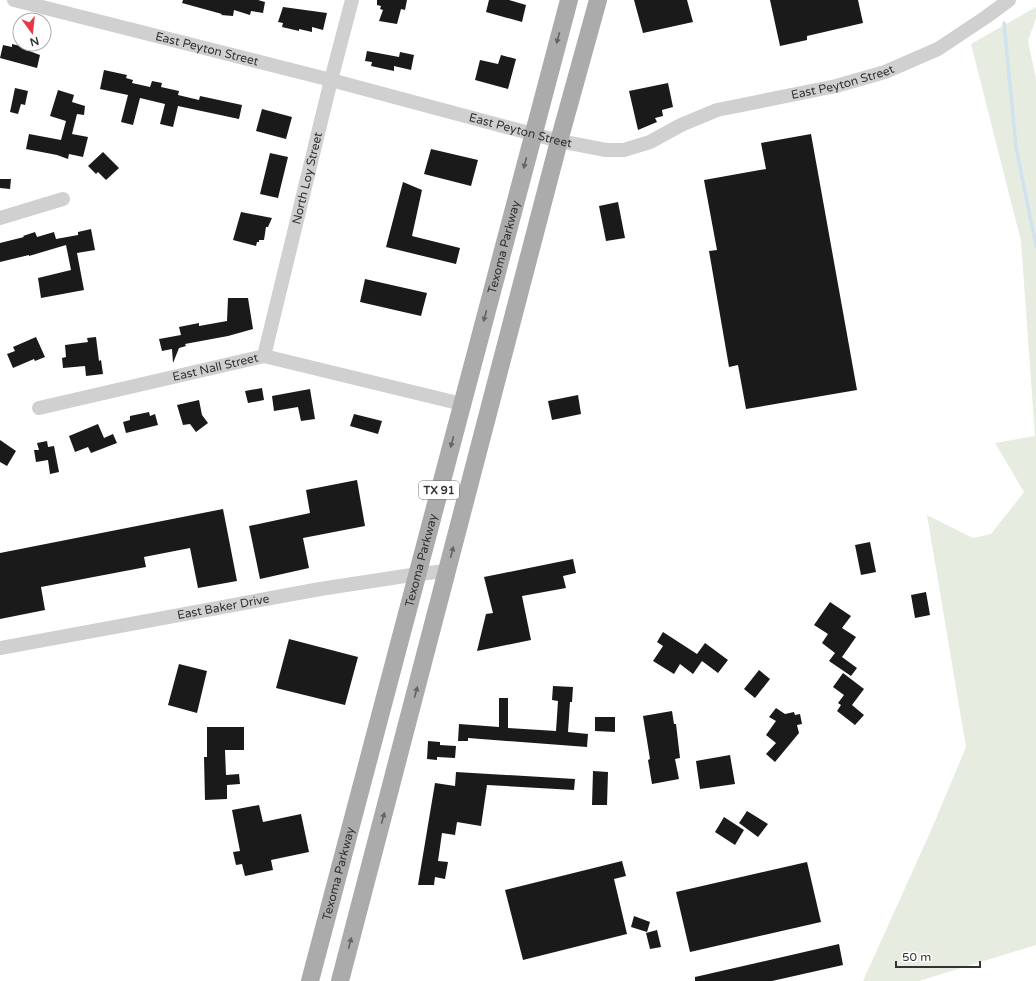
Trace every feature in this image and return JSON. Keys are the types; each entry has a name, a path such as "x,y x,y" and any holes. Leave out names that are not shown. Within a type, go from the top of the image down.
{"main road":[{"name":"Texoma Parkway","path":"310,981 569,0"},
{"name":"TX 91","path":"340,981 559,141 598,0"}],"street":[{"name":"East Peyton Street","path":"14,0 331,80 559,141 606,150 624,150 650,142 681,125 717,110 836,86 885,72 938,49 1009,0"},
{"name":"North Loy Street","path":"264,356 352,0"},
{"path":"0,218 63,199"},
{"name":"East Nall Street","path":"39,408 264,356 462,404"},
{"name":"East Baker Drive","path":"0,648 320,589 447,571"}],"shaded area":[{"path":"1036,7 1036,18 1028,41 1036,79 1036,945 919,981 863,981 933,826 966,747 927,515 973,538 991,534 1024,492 995,443 1035,436 1021,241 971,44"}],"building":[{"path":"183,0 258,0 265,2 263,13 251,11 250,15 234,10 233,16 221,15 222,14 182,3"},
{"path":"377,0 407,0 405,10 401,9 397,24 379,21 383,10 380,9 381,6 377,5"},
{"path":"489,0 509,0 526,5 522,22 486,12"},
{"path":"634,0 687,0 693,22 643,33"},
{"path":"770,0 858,0 863,23 807,36 807,40 780,46"},
{"path":"283,7 327,13 323,30 312,27 312,32 282,27 283,23 278,22"},
{"path":"3,45 12,47 12,52 32,52 40,55 37,68 0,58"},
{"path":"367,51 399,57 400,52 414,55 411,70 394,66 394,71 371,66 372,62 365,61"},
{"path":"501,55 516,59 508,89 475,80 480,60 498,64"},
{"path":"104,70 127,75 126,78 133,80 132,83 150,87 152,81 162,83 161,87 179,91 178,95 199,100 200,96 242,105 239,119 178,106 173,127 160,124 165,104 140,98 133,125 121,122 128,95 100,89"},
{"path":"668,83 673,107 662,110 663,116 655,118 657,122 638,130 629,91"},
{"path":"15,88 28,91 25,105 21,104 18,114 10,112"},
{"path":"58,90 74,95 72,102 85,106 84,115 77,114 72,134 88,137 83,157 69,154 68,159 57,155 26,149 29,134 61,140 66,121 50,116"},
{"path":"262,109 292,117 286,139 256,131"},
{"path":"811,134 857,390 746,409 738,365 729,367 709,251 717,250 704,180 766,169 761,143"},
{"path":"431,149 478,160 471,186 424,174"},
{"path":"103,152 119,168 106,180 98,172 96,174 88,166"},
{"path":"270,153 288,157 278,198 260,194"},
{"path":"0,179 11,179 10,189 0,188"},
{"path":"403,182 422,190 412,236 460,248 456,264 386,247"},
{"path":"618,202 625,238 606,241 599,206"},
{"path":"241,212 272,218 268,227 266,227 264,240 259,240 256,246 233,240"},
{"path":"91,229 95,250 77,253 84,290 41,298 38,278 71,270 66,245 29,256 0,262 0,243 24,237 23,236 35,232 37,237 54,232 56,239 78,235 78,232"},
{"path":"365,279 427,293 421,316 360,302"},
{"path":"228,298 248,298 253,329 228,336 185,344 186,346 179,348 173,363 172,349 162,351 159,339 181,335 179,327 199,323 199,326 227,321"},
{"path":"36,337 45,357 35,361 34,359 13,368 7,354 15,351 13,347"},
{"path":"96,337 99,361 101,360 103,374 86,376 85,366 63,368 62,358 66,357 65,345 88,342 87,338"},
{"path":"262,388 264,400 248,403 245,391"},
{"path":"310,389 315,419 301,421 298,407 274,411 272,396"},
{"path":"578,395 581,414 552,420 548,401"},
{"path":"199,400 202,415 208,423 196,432 190,424 183,425 177,405"},
{"path":"149,412 150,416 155,414 158,425 126,433 123,422 130,420 130,416"},
{"path":"354,414 382,421 378,434 350,426"},
{"path":"98,424 104,438 113,434 117,443 91,453 88,447 75,452 69,436"},
{"path":"0,440 16,451 7,466 0,462"},
{"path":"47,441 48,447 54,446 59,472 50,474 48,460 36,462 34,450 39,450 37,443"},
{"path":"357,480 365,526 303,538 309,568 260,579 249,526 310,513 306,490"},
{"path":"223,509 237,581 198,588 190,548 144,557 146,567 41,587 45,610 0,619 0,553"},
{"path":"870,542 876,572 861,575 855,545"},
{"path":"573,559 576,573 563,576 566,588 522,596 531,640 477,651 486,614 493,613 484,577"},
{"path":"926,592 930,615 915,618 911,595"},
{"path":"830,602 851,616 842,628 856,637 842,657 857,668 851,676 829,661 835,653 822,643 828,634 814,625"},
{"path":"663,632 697,654 705,643 728,660 718,673 702,661 693,674 680,664 674,674 653,661 663,646 657,642"},
{"path":"289,639 358,657 345,705 276,688"},
{"path":"179,664 207,671 197,713 168,705"},
{"path":"759,670 770,679 755,698 744,689"},
{"path":"843,673 864,689 852,705 864,715 855,725 837,711 841,705 838,703 844,695 833,687"},
{"path":"553,686 573,687 572,702 570,702 568,732 588,734 587,747 468,738 468,741 458,741 459,724 499,727 499,698 508,698 508,728 556,731 558,701 552,700"},
{"path":"776,708 785,714 794,712 795,715 800,714 802,724 797,725 799,733 775,762 766,754 776,743 766,735 776,721 769,717"},
{"path":"672,711 674,724 676,724 680,758 675,759 679,779 652,784 648,760 650,759 643,716"},
{"path":"595,717 615,717 615,732 595,731"},
{"path":"207,727 244,727 244,750 225,750 226,775 239,774 240,784 227,785 227,799 205,800 204,757 207,757"},
{"path":"428,741 440,742 440,745 456,746 455,758 437,757 437,760 427,759"},
{"path":"730,755 735,784 700,789 696,761"},
{"path":"593,771 608,772 607,805 592,805"},
{"path":"456,772 575,779 574,790 487,785 481,826 457,822 455,835 442,833 438,861 448,862 445,879 435,877 434,885 418,885 435,783 455,786"},
{"path":"259,805 263,822 301,814 309,852 271,860 273,870 245,876 242,864 236,865 233,852 240,851 232,810"},
{"path":"747,811 768,824 758,837 739,823"},
{"path":"724,817 744,830 735,845 715,832"},
{"path":"622,861 626,876 614,879 627,934 523,960 505,890"},
{"path":"807,862 821,922 690,952 676,892"},
{"path":"634,916 650,922 647,932 631,927"},
{"path":"657,930 661,947 650,949 646,933"},
{"path":"839,944 843,965 772,981 695,981 695,977"}],"waterway":[{"path":"1004,23 1016,147 1036,246"}]}
